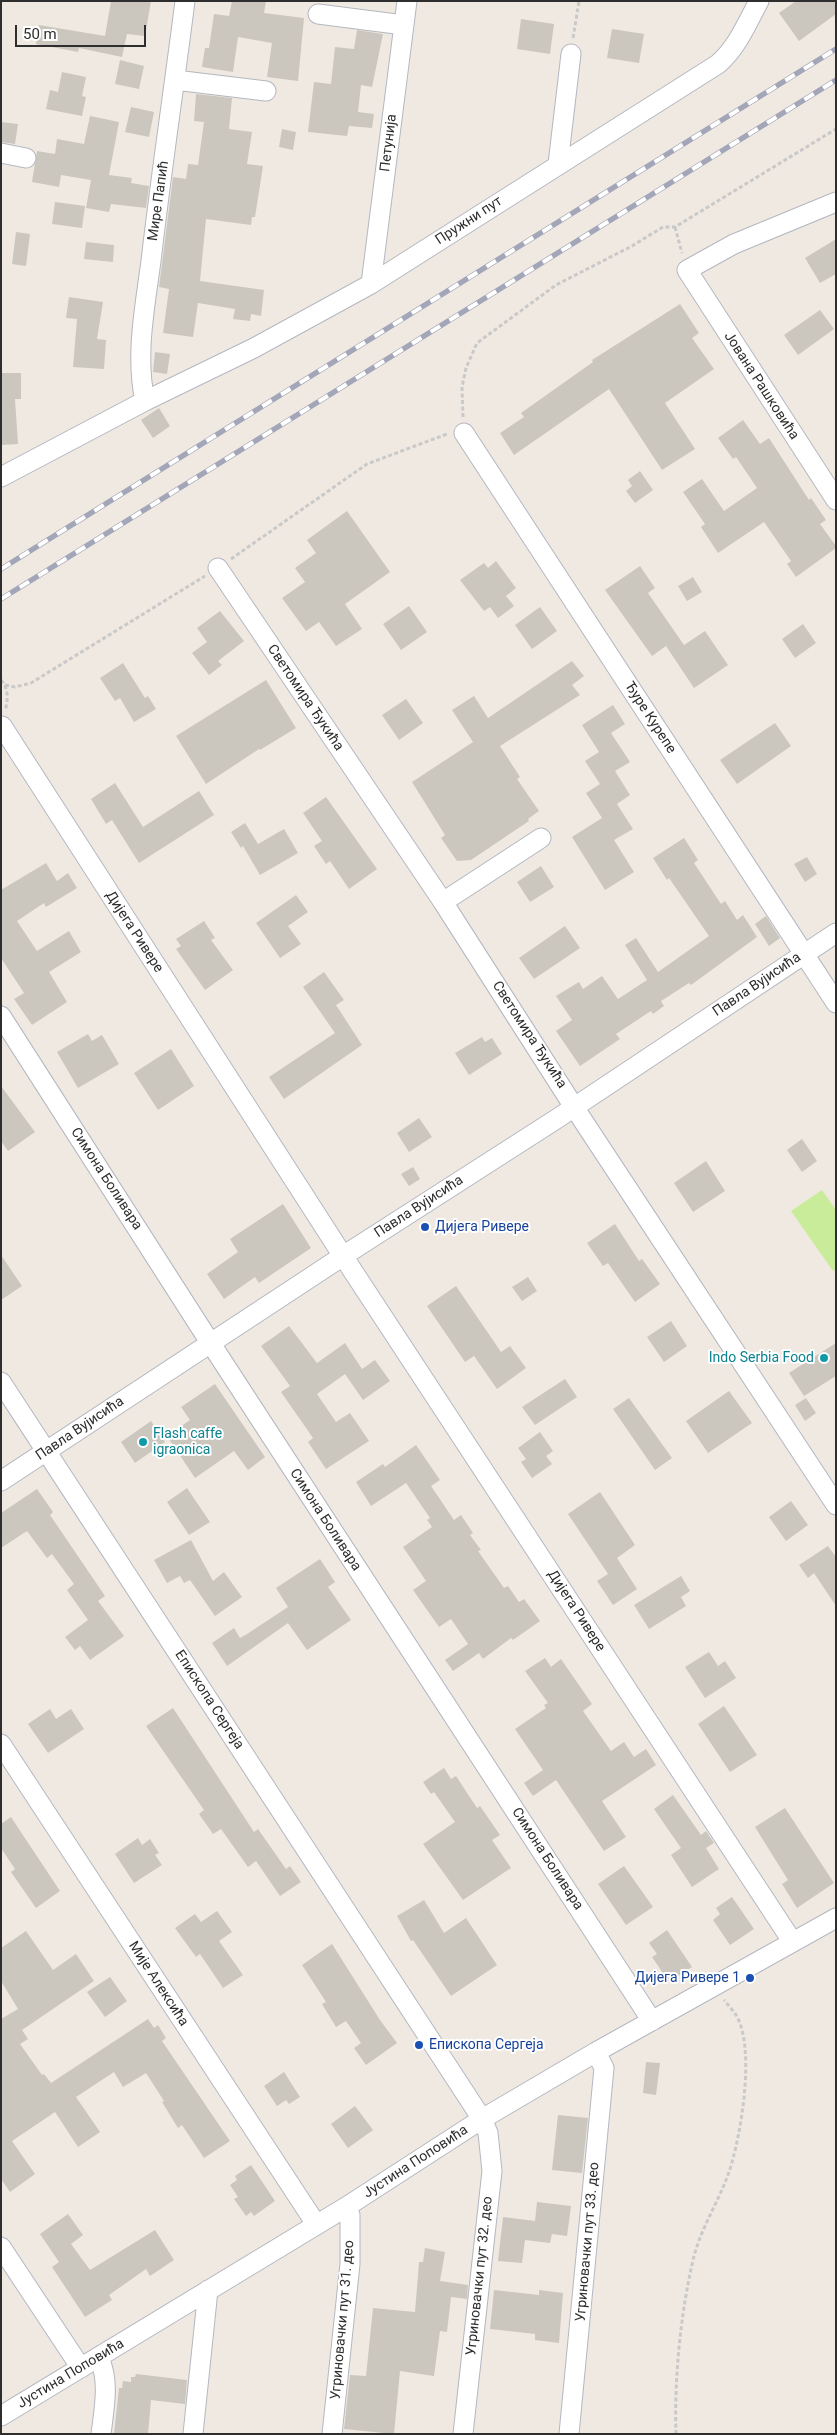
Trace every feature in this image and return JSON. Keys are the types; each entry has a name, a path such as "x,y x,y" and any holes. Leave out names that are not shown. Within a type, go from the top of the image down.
{"street":[{"name":"Мире Папић","path":"144,401 141,382 141,348 154,233 186,1"},
{"name":"Петунија","path":"371,284 408,1"},
{"name":"Пружни пут","path":"1,477 144,401 254,348 371,284 718,64 729,55 759,1"},
{"path":"318,14 404,25"},
{"path":"558,164 571,54"},
{"path":"175,80 266,91"},
{"path":"1,154 26,158"},
{"path":"687,270 734,244 836,202"},
{"name":"Јована Рашковића","path":"687,270 836,500"},
{"name":"Ђуре Курепе","path":"464,432 836,1002"},
{"name":"Светомира Ђукића","path":"218,568 443,902 574,1107 836,1505"},
{"name":"Дијега Ривере","path":"2,726 343,1256 792,1941"},
{"path":"443,902 541,838"},
{"name":"Павла Вујисића","path":"1,1481 574,1107 836,933"},
{"name":"Симона Боливара","path":"1,1016 210,1343 652,2021"},
{"name":"Епископа Сергеја","path":"1,1382 482,2119"},
{"name":"Мије Алексића","path":"1,1744 316,2224"},
{"name":"Јустина Поповића","path":"1,2416 346,2207 482,2119 596,2052 836,1918"},
{"name":"Угриновачки пут 33. део","path":"569,2434 604,2068 596,2052"},
{"name":"Угриновачки пут 32. део","path":"463,2434 492,2171 488,2133 482,2119"},
{"name":"Угриновачки пут 31. део","path":"332,2434 350,2264 350,2215 346,2207"},
{"path":"1,2247 81,2368"},
{"path":"193,2434 208,2290"},
{"path":"99,2358 103,2367 105,2383 101,2434"}],"path":[{"path":"571,54 579,1"},
{"path":"464,432 462,387 466,368 477,343 556,286 632,246 663,227 674,228 836,129"},
{"path":"674,228 687,270"},
{"path":"1,680 5,685 8,698 2,726"},
{"path":"676,2434 682,2328 690,2273 704,2226 729,2172 742,2122 746,2056 743,2036 736,2016 713,1988"}],"green space":[{"path":"822,1190 836,1210 836,1269 833,1271 791,1211"}],"building":[{"path":"111,1 151,1 145,36 127,34 122,57 79,48 78,52 36,44 39,25 105,36"},
{"path":"232,1 266,1 264,13 304,18 298,81 267,77 272,43 238,37 233,72 202,67 205,48 209,48 214,14 229,16"},
{"path":"796,1 836,1 836,14 799,41 779,13"},
{"path":"521,19 554,24 550,54 517,49"},
{"path":"612,29 644,34 639,63 607,58"},
{"path":"357,30 383,34 372,87 361,85 358,112 374,114 372,128 349,126 347,136 308,132 314,82 331,84 335,47 354,49"},
{"path":"120,60 144,66 139,89 115,84"},
{"path":"62,72 86,77 82,96 86,97 82,116 46,109 50,90 58,92"},
{"path":"196,94 232,98 229,129 252,132 247,164 263,166 255,217 252,217 251,225 206,219 200,281 264,290 261,316 251,314 250,321 233,319 235,309 198,303 193,337 163,333 169,289 159,287 173,177 186,179 188,164 198,165 204,122 194,121"},
{"path":"131,107 154,112 149,137 125,132"},
{"path":"90,116 119,122 109,175 132,178 131,183 149,186 146,208 111,204 109,212 86,208 91,180 61,175 59,187 32,182 37,151 55,154 57,139 84,144"},
{"path":"1,122 18,124 15,144 1,142"},
{"path":"282,129 296,132 293,150 279,147"},
{"path":"55,202 85,206 82,228 52,224"},
{"path":"16,232 30,234 26,266 12,264"},
{"path":"836,239 836,274 820,283 805,258"},
{"path":"86,242 114,245 113,262 84,259"},
{"path":"69,297 103,302 97,339 106,340 104,369 73,367 77,319 66,318"},
{"path":"680,304 699,333 692,338 714,369 665,403 695,449 662,470 609,389 514,455 500,433 524,417 521,413 593,362 592,360"},
{"path":"820,310 834,329 798,355 784,335"},
{"path":"155,352 170,354 167,374 153,372"},
{"path":"1,373 21,373 21,399 15,399 18,444 1,445"},
{"path":"159,408 170,426 153,438 141,420"},
{"path":"743,420 760,444 769,438 809,500 811,498 826,520 820,524 836,546 836,548 796,577 787,564 791,561 764,522 718,553 701,527 705,524 683,492 702,479 724,511 757,488 736,457 733,459 718,438"},
{"path":"640,471 653,490 635,503 626,491 632,486 628,480"},
{"path":"347,511 390,572 345,604 362,629 336,646 319,622 306,631 282,598 305,582 295,568 316,553 307,540"},
{"path":"496,561 516,588 506,596 514,606 498,618 490,607 484,611 460,580 484,563 488,568"},
{"path":"640,566 655,588 648,593 684,645 705,631 728,665 694,688 666,646 652,656 605,590"},
{"path":"693,577 702,592 687,601 678,586"},
{"path":"409,606 427,632 401,650 383,624"},
{"path":"540,607 557,631 532,649 515,625"},
{"path":"220,611 244,641 218,661 222,665 209,675 192,653 207,642 197,628"},
{"path":"803,624 816,643 795,658 782,639"},
{"path":"572,661 584,676 572,685 580,695 500,746 520,777 517,779 539,811 528,819 529,821 471,860 457,861 441,838 445,835 412,782 473,742 452,710 474,696 488,718"},
{"path":"123,663 145,698 148,696 156,709 134,722 120,698 115,701 100,678"},
{"path":"266,680 296,728 259,749 206,784 176,736"},
{"path":"406,699 423,723 399,740 382,715"},
{"path":"613,705 625,724 611,733 630,762 615,771 630,795 617,804 633,829 614,840 634,872 605,890 572,837 602,818 586,793 600,784 585,761 599,752 582,725"},
{"path":"775,723 791,746 737,784 720,760"},
{"path":"115,783 143,827 199,791 214,815 139,863 112,820 106,824 91,799"},
{"path":"326,797 377,869 349,889 330,861 326,864 314,846 322,841 303,813"},
{"path":"245,823 258,844 284,829 298,853 260,875 243,846 241,848 231,832"},
{"path":"684,838 698,860 694,863 721,904 725,901 737,920 743,915 757,937 691,985 689,983 661,1001 664,1006 653,1014 651,1011 616,1034 620,1039 580,1066 556,1031 572,1020 556,996 579,982 583,989 602,976 618,999 647,980 625,945 636,938 658,972 709,936 653,858"},
{"path":"807,857 817,874 805,882 794,864"},
{"path":"46,863 57,881 68,873 77,888 46,907 44,903 17,921 37,951 69,931 81,952 49,972 67,1002 32,1025 14,999 24,993 1,958 1,890"},
{"path":"541,866 554,887 530,902 517,882"},
{"path":"296,895 308,912 288,926 301,944 280,958 256,923"},
{"path":"766,916 780,938 769,946 755,924"},
{"path":"204,921 215,938 211,940 233,970 205,990 176,949 181,946 176,939"},
{"path":"565,926 580,948 534,979 519,958"},
{"path":"324,972 344,1000 336,1005 362,1045 284,1099 269,1077 335,1033 303,987"},
{"path":"88,1034 92,1041 102,1035 119,1064 78,1088 57,1052"},
{"path":"482,1037 485,1042 492,1038 502,1054 469,1075 455,1053"},
{"path":"171,1049 194,1086 158,1110 134,1073"},
{"path":"1,1086 35,1132 8,1151 1,1141"},
{"path":"419,1118 432,1137 409,1152 397,1133"},
{"path":"802,1139 817,1161 802,1172 787,1150"},
{"path":"706,1161 725,1191 693,1212 674,1183"},
{"path":"413,1167 420,1179 409,1186 401,1174"},
{"path":"283,1204 311,1248 259,1283 255,1277 224,1299 207,1274 238,1252 230,1239"},
{"path":"615,1224 639,1261 642,1259 660,1284 635,1302 608,1263 603,1266 587,1243"},
{"path":"1,1255 22,1286 1,1300"},
{"path":"528,1277 537,1291 522,1301 512,1287"},
{"path":"456,1286 501,1352 510,1346 526,1368 497,1389 474,1356 465,1362 427,1306"},
{"path":"671,1321 687,1346 664,1362 647,1337"},
{"path":"289,1326 317,1363 345,1343 362,1369 375,1360 390,1381 363,1400 345,1374 317,1394 336,1422 350,1413 369,1441 326,1469 308,1442 313,1438 281,1392 290,1386 261,1346"},
{"name":"Indo Serbia Food","path":"836,1343 836,1376 804,1396 789,1373"},
{"path":"565,1379 577,1397 535,1425 522,1407"},
{"path":"215,1384 265,1457 248,1470 234,1451 195,1478 167,1436 190,1420 181,1407"},
{"path":"729,1391 752,1423 708,1453 686,1421"},
{"path":"629,1398 672,1458 655,1470 613,1409"},
{"path":"806,1398 816,1413 805,1421 795,1405"},
{"name":"Flash caffe igraonica","path":"151,1421 165,1442 135,1463 121,1442"},
{"path":"540,1432 553,1451 546,1456 552,1464 532,1478 521,1462 526,1459 518,1448"},
{"path":"416,1445 440,1480 431,1486 454,1520 461,1515 473,1533 470,1535 481,1550 478,1551 504,1588 508,1586 519,1602 524,1599 540,1621 513,1640 511,1638 483,1659 479,1653 453,1671 445,1660 468,1644 451,1619 439,1627 413,1590 426,1581 403,1547 432,1527 427,1520 430,1518 406,1483 371,1506 356,1482 383,1464 385,1467"},
{"path":"187,1488 210,1522 189,1535 167,1502"},
{"path":"37,1489 53,1512 50,1515 105,1596 98,1601 124,1636 90,1660 80,1646 75,1650 65,1637 88,1620 67,1590 74,1584 52,1554 47,1558 27,1531 1,1548 1,1513"},
{"path":"600,1492 635,1545 617,1558 637,1589 613,1605 597,1581 608,1574 568,1514"},
{"path":"791,1501 808,1525 786,1541 769,1517"},
{"path":"191,1540 213,1581 224,1572 242,1597 215,1616 190,1580 184,1583 180,1576 167,1583 154,1560"},
{"path":"828,1546 836,1557 836,1606 814,1573 808,1578 799,1565"},
{"path":"320,1559 335,1582 328,1587 351,1620 307,1650 288,1623 227,1666 212,1643 234,1628 240,1638 288,1607 276,1588"},
{"path":"681,1576 690,1591 681,1597 686,1606 649,1629 634,1605"},
{"path":"709,1652 718,1666 725,1661 736,1678 705,1698 685,1667"},
{"path":"545,1658 551,1667 561,1659 592,1704 583,1711 611,1751 624,1742 634,1757 646,1749 656,1765 602,1801 626,1837 604,1851 556,1780 533,1796 524,1783 543,1770 515,1729 546,1708 544,1705 548,1703 525,1671"},
{"path":"724,1706 757,1755 730,1772 698,1724"},
{"path":"173,1708 254,1832 258,1829 286,1869 290,1866 301,1882 280,1896 256,1861 248,1867 221,1829 213,1834 199,1814 204,1810 146,1726"},
{"path":"50,1709 56,1719 71,1709 84,1729 48,1753 28,1724"},
{"path":"444,1768 451,1779 456,1776 477,1808 480,1806 500,1835 492,1840 511,1868 463,1900 423,1844 455,1822 434,1792 431,1794 423,1782"},
{"path":"673,1795 701,1835 706,1831 714,1843 706,1848 719,1869 692,1887 671,1855 681,1848 654,1809"},
{"path":"785,1808 834,1883 797,1908 782,1884 788,1880 755,1827"},
{"path":"11,1817 60,1891 36,1908 11,1872 15,1869 1,1848 1,1824"},
{"path":"138,1838 142,1845 150,1839 159,1853 155,1855 162,1865 134,1883 115,1854"},
{"path":"624,1866 653,1907 626,1925 598,1884"},
{"path":"732,1897 754,1929 730,1945 713,1920 720,1914 716,1908"},
{"path":"424,1900 444,1933 466,1918 497,1965 451,1996 413,1940 411,1941 397,1916"},
{"path":"217,1911 232,1932 219,1941 243,1975 223,1988 200,1954 196,1957 175,1928 195,1914 201,1922"},
{"path":"667,1930 692,1967 669,1982 652,1957 657,1954 649,1943"},
{"path":"26,1931 53,1970 76,1954 94,1981 22,2030 28,2039 20,2044 42,2075 44,2074 51,2083 148,2019 154,2028 158,2025 166,2038 162,2041 230,2141 204,2158 182,2125 178,2128 146,2073 123,2087 114,2072 76,2097 100,2132 78,2147 55,2112 12,2141 35,2174 10,2192 1,2179 1,2019 18,2009 1,1981 1,1948"},
{"path":"332,1944 380,2020 397,2043 366,2065 354,2048 361,2043 346,2021 336,2027 322,2004 326,2002 302,1965"},
{"path":"110,1977 127,2001 105,2017 87,1992"},
{"path":"646,2062 660,2063 656,2095 643,2093"},
{"path":"284,2072 300,2097 289,2104 286,2100 277,2106 264,2086"},
{"path":"355,2106 373,2130 348,2148 331,2124"},
{"path":"558,2115 588,2118 582,2173 552,2170"},
{"path":"251,2165 275,2201 254,2216 251,2212 246,2216 234,2199 238,2197 230,2185 237,2180 235,2176"},
{"path":"537,2202 571,2206 567,2236 552,2234 550,2243 525,2240 522,2263 498,2261 503,2217 535,2221"},
{"path":"68,2214 83,2235 71,2244 90,2270 155,2230 174,2260 150,2276 146,2269 109,2295 112,2300 85,2317 52,2267 59,2262 40,2234"},
{"path":"425,2248 445,2252 440,2281 468,2285 467,2299 451,2297 447,2332 440,2331 434,2376 400,2371 394,2434 344,2429 350,2375 366,2376 373,2308 415,2312 419,2262 423,2262"},
{"path":"494,2290 539,2295 539,2290 563,2293 559,2343 535,2340 535,2334 490,2329"},
{"path":"136,2374 187,2380 185,2404 151,2400 148,2434 114,2434 119,2388 122,2388 123,2381 131,2382 131,2377 135,2377"}],"railway":[{"path":"1,569 836,49"},
{"path":"1,599 836,80"}],"place":[{"name":"Дијега Ривере","path":"425,1227"},
{"name":"Indo Serbia Food","path":"824,1358"},
{"name":"Flash caffe igraonica","path":"143,1442"},
{"name":"Дијега Ривере 1","path":"750,1978"},
{"name":"Епископа Сергеја","path":"419,2045"}]}
